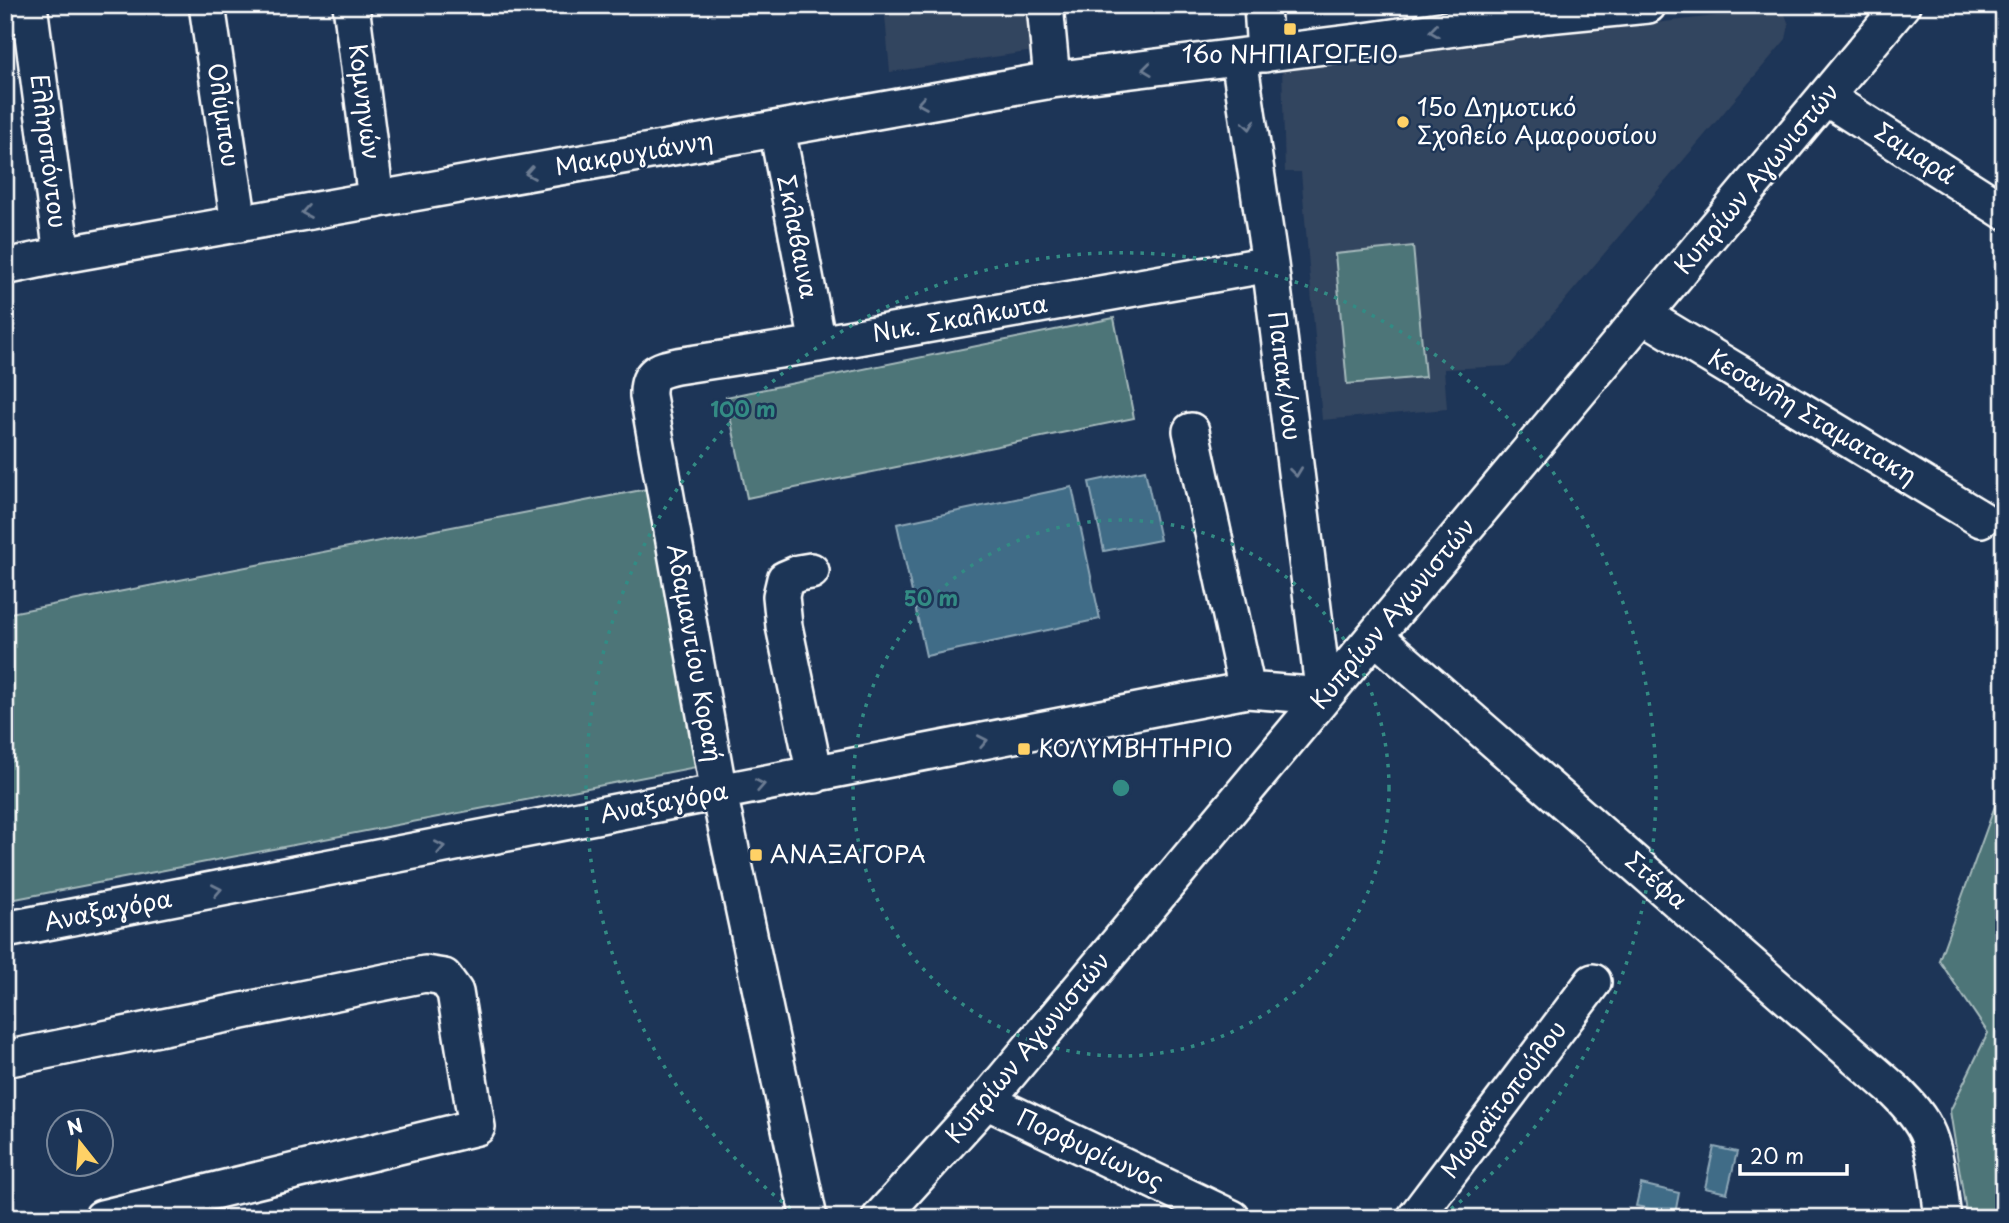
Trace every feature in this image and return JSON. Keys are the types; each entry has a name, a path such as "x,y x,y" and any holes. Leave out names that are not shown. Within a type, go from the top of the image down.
{"street":[{"name":"Ελλησπόντου","path":"29,5 62,255"},
{"name":"Ολύμπου","path":"208,5 239,224"},
{"name":"Κομνηνών","path":"351,5 376,200"},
{"path":"1045,5 1052,80"},
{"path":"1252,56 1262,5"},
{"name":"Μακρυγιάννη","path":"5,268 62,255 1052,80 1252,56 1603,7 1648,5"},
{"name":"Κυπρίων Αγωνιστών","path":"880,1218 986,1101 1902,5"},
{"name":"Παπακ/νου","path":"1252,56 1270,264 1324,696"},
{"name":"Σαμαρά","path":"1825,97 2004,211"},
{"name":"Σκλαβαινα","path":"777,129 818,344"},
{"name":"Νικ. Σκαλκωτα","path":"652,376 660,370 677,366 818,344 1270,264"},
{"name":"Κεσανλη Σταματακη","path":"1643,315 1981,519"},
{"name":"Αδαμαντίου Κοραή","path":"652,376 647,386 648,396 719,793 809,1218"},
{"path":"1191,431 1247,690"},
{"path":"811,571 785,579 781,596 784,626 815,775"},
{"name":"Στέφα","path":"1375,636 1912,1107 1928,1135 1936,1167 1943,1218"},
{"name":"Αναξαγόρα","path":"5,930 1247,690 1324,696"},
{"path":"5,1059 425,974 444,977 455,992 477,1127 102,1218"},
{"name":"Μωραϊτοπούλου","path":"1415,1218 1593,982"},
{"name":"Πορφυρίωνος","path":"986,1101 1232,1218"}],"shaded area":[{"path":"884,5 1030,5 1034,51 890,72"},
{"path":"1776,9 1785,14 1789,25 1786,39 1509,366 1444,369 1447,409 1322,420 1301,172 1285,172 1282,66"},
{"path":"1145,470 1160,540 1104,551 1089,482"},
{"path":"1072,487 1100,619 926,656 897,524"},
{"path":"1714,1147 1737,1152 1727,1193 1705,1188"},
{"path":"1641,1184 1679,1193 1675,1214 1636,1206"}],"green space":[{"path":"1413,246 1425,377 1347,384 1335,254"},
{"path":"1114,318 1134,418 747,498 726,397"},
{"path":"652,488 696,767 5,901 5,614"},
{"path":"2004,781 2004,1218 1967,1218 1950,1111 1988,1033 1939,960"}],"place":[{"name":"16ο ΝΗΠΙΑΓΩΓΕΙΟ","path":"1290,29"},
{"name":"15ο Δημοτικό Σχολείο Αμαρουσίου","path":"1403,122"},
{"name":"ΚΟΛΥΜΒΗΤΗΡΙΟ","path":"1024,749"},
{"name":"ΑΝΑΞΑΓΟΡΑ","path":"756,855"}]}
